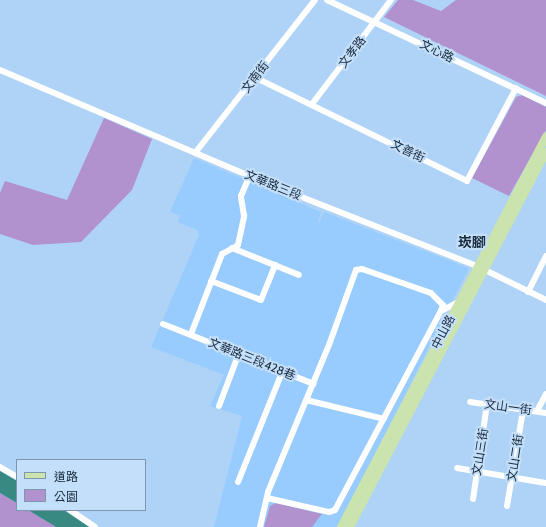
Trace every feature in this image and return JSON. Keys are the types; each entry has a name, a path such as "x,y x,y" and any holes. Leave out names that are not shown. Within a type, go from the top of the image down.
{"main road":[{"name":"中山路","path":"350,527 546,137"},
{"name":"中山路","path":"341,527 459,302 546,152"}],"street":[{"name":"文南街","path":"195,153 315,0"},
{"name":"文心路","path":"327,0 375,21 546,103"},
{"name":"文孝路","path":"312,104 391,0"},
{"name":"文華路三段","path":"0,70 195,153 480,268 546,300"},
{"name":"文善街","path":"254,78 312,104 467,181 516,88"},
{"path":"190,334 222,254 232,248 240,237 244,216 241,196 250,175"},
{"path":"232,248 300,275"},
{"path":"528,292 546,256"},
{"path":"211,281 262,300 275,265"},
{"path":"260,527 267,498 306,400 314,384 356,270 362,269 431,293 443,305 441,311 335,510 329,512 267,498"},
{"path":"441,311 459,302"},
{"name":"文華路三段428巷","path":"163,324 283,370 314,384"},
{"path":"219,406 239,353"},
{"path":"238,482 283,370"},
{"path":"537,411 546,394"},
{"path":"306,400 384,419"},
{"name":"文山一街","path":"470,402 546,413"},
{"name":"文山三街","path":"472,499 487,404"},
{"name":"文山二街","path":"507,506 523,410"},
{"path":"0,467 16,476"},
{"path":"457,468 546,483"},
{"path":"71,511 95,527"}],"shaded area":[{"path":"194,158 321,212 317,227 324,212 469,268 338,527 214,527 242,416 210,406 224,375 151,347 199,235 197,230 178,222 180,216 170,212"},
{"path":"0,471 16,480 16,502 0,493"},
{"path":"30,511 65,511 89,527 56,527"}],"green space":[{"path":"398,0 413,0 441,11 456,0 546,0 546,96 384,17"},
{"path":"522,95 546,107 546,130 509,196 472,178 516,97"},
{"path":"104,118 152,139 132,190 81,242 33,245 0,234 0,193 5,181 67,200"},
{"path":"0,493 16,502 16,511 30,511 56,527 0,527"},
{"path":"276,503 322,514 312,527 264,527 270,506"}],"district":[{"name":"崁腳","path":"472,242"}]}
